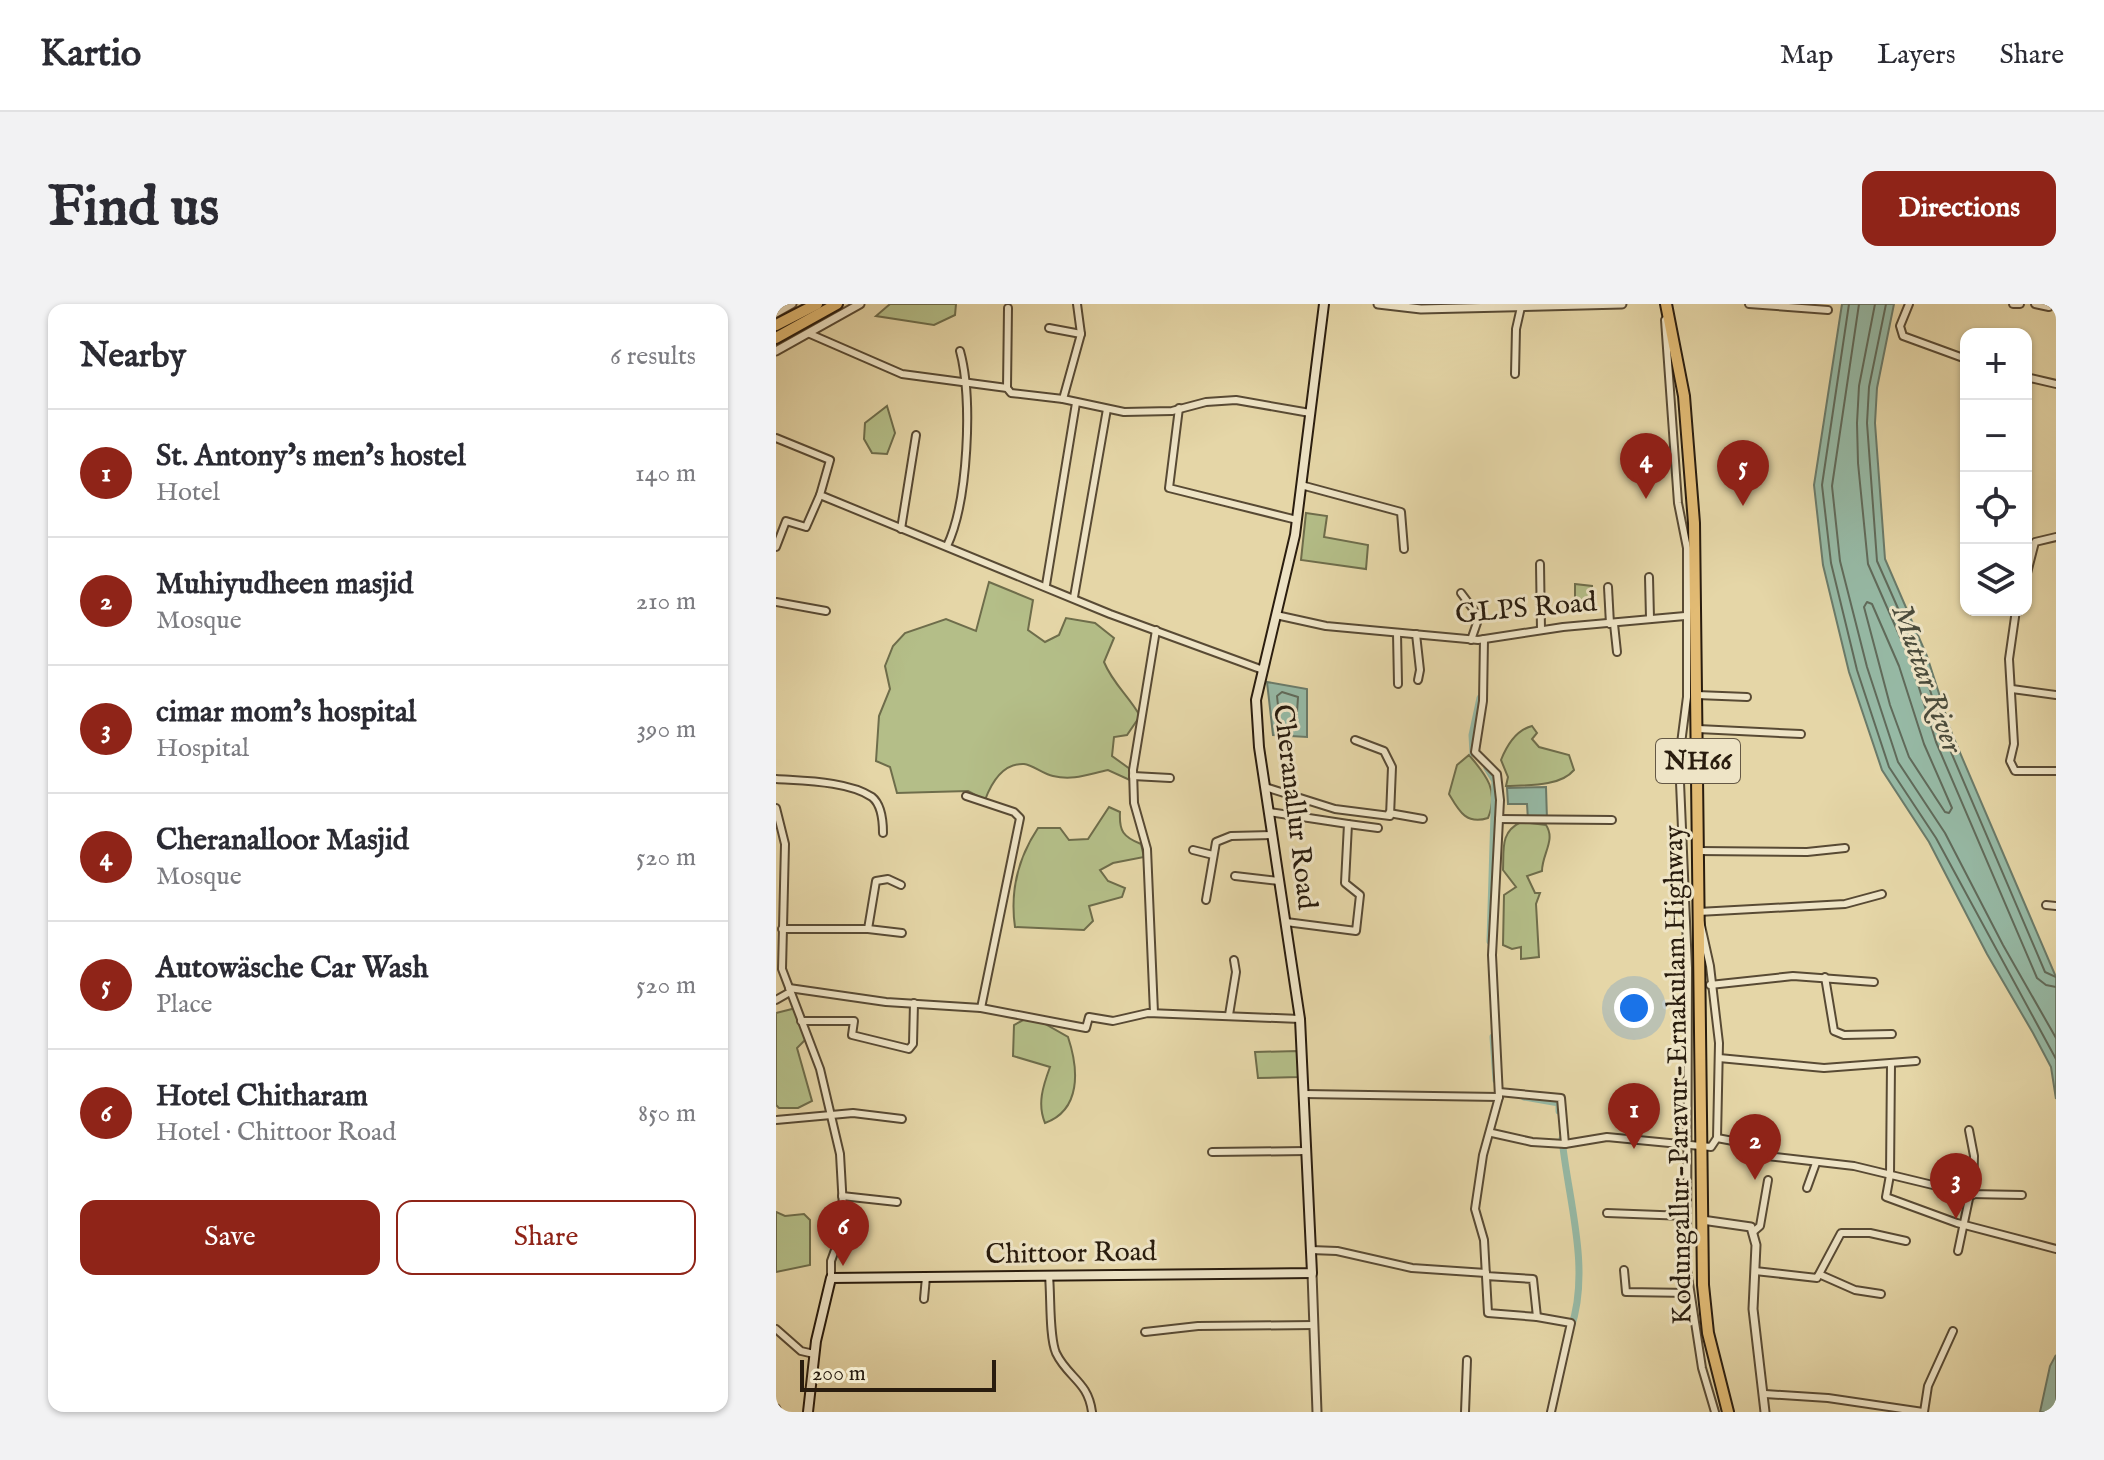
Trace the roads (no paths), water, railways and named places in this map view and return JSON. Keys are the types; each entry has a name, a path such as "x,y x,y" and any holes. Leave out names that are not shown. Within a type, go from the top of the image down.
{"highway":[{"path":"776,325 817,304"},
{"path":"776,338 837,304"},
{"name":"Kodungallur-Paravur-Ernakulam Highway","path":"1666,304 1684,396 1694,523 1702,1220 1708,1333 1728,1412"}],"main road":[{"name":"Cheranallur Road","path":"1312,1273 1300,1019 1265,787 1256,700 1297,520 1324,304"},
{"name":"Chittoor Road","path":"831,1278 1312,1273"},
{"path":"808,1412 814,1354 831,1278"}],"street":[{"path":"776,313 792,304"},
{"path":"776,351 860,304"},
{"path":"1063,399 1081,334 1077,304"},
{"path":"1378,304 1421,309 1622,304"},
{"path":"1666,304 1665,349 1677,490 1687,548 1687,697 1679,759 1688,968 1686,1216 1690,1293 1702,1368 1715,1412"},
{"path":"1749,304 1828,310"},
{"path":"1909,304 1900,326 1903,336 1960,357"},
{"path":"2013,304 2020,304"},
{"path":"2035,304 2052,307"},
{"path":"1515,374 1516,329 1521,307"},
{"path":"1008,308 1007,388 1011,393 1063,399 1124,412 1236,400 1310,413"},
{"path":"1049,328 1081,334"},
{"path":"810,334 902,374 1007,388"},
{"path":"947,546 960,497 967,383 960,351"},
{"path":"2032,378 2056,384"},
{"path":"1046,585 1076,403"},
{"path":"1179,408 1169,488 1297,520"},
{"path":"1074,597 1107,409"},
{"path":"901,529 916,435"},
{"path":"776,438 830,460 806,527 786,521 776,547"},
{"path":"1301,485 1401,512 1404,549"},
{"path":"820,495 1263,670"},
{"path":"2032,554 2035,542 2056,537"},
{"path":"1540,564 1541,630"},
{"path":"1649,577 1650,618"},
{"path":"1608,587 1617,652"},
{"path":"1461,593 1463,601 1479,614 1483,701 1475,752 1497,774 1499,819 1492,955 1499,1094 1492,1133 1483,1155 1475,1209 1484,1240 1488,1313 1571,1323 1551,1412"},
{"path":"776,602 826,611"},
{"name":"GLPS Road","path":"1276,615 1326,626 1479,639 1685,616"},
{"path":"2015,616 2009,659 2014,744 2010,761 2015,771 2056,771"},
{"path":"1154,1013 1147,849 1134,803 1133,776 1156,630"},
{"path":"1397,633 1398,684"},
{"path":"1416,634 1420,670 1418,680"},
{"path":"2012,689 2056,695"},
{"path":"1697,695 1747,697"},
{"path":"1698,729 1801,734"},
{"path":"1265,787 1335,809 1390,816 1392,767 1384,751 1355,740"},
{"path":"1133,776 1170,778"},
{"path":"776,779 852,789 873,798 880,808 883,833"},
{"path":"966,796 1014,812 1020,818 981,1008"},
{"path":"776,811 780,853 782,969 820,1069 840,1154 844,1225 831,1261 831,1278"},
{"path":"1269,812 1378,828"},
{"path":"1389,813 1423,819"},
{"path":"1499,819 1612,820"},
{"path":"1286,922 1356,931 1360,895 1345,883 1348,824"},
{"path":"1206,900 1216,842 1272,835"},
{"path":"1698,851 1807,852 1845,848"},
{"path":"1193,850 1213,855"},
{"path":"1235,876 1279,881"},
{"path":"868,929 876,881 888,879 901,885"},
{"path":"1492,1133 1563,1144 1607,1137 1711,1147 1717,1138 1719,1058 1704,928 1698,915 1845,904 1882,894"},
{"path":"2046,905 2056,906"},
{"path":"782,929 868,929 902,933"},
{"path":"1229,1015 1236,972 1234,960"},
{"path":"1710,985 1793,976 1874,982"},
{"path":"1825,977 1834,1031 1844,1035 1892,1034"},
{"path":"776,1000 790,990 981,1008 1086,1028 1089,1017 1113,1021 1127,1015 1154,1013 1300,1019"},
{"path":"801,1021 854,1021 852,1035 909,1049 913,1044 914,1003"},
{"path":"1719,1058 1824,1068 1916,1061"},
{"path":"1891,1064 1890,1175 1885,1193 1889,1199 1965,1225 2056,1249"},
{"path":"1304,1094 1499,1094 1561,1098 1563,1144"},
{"path":"776,1120 830,1115 902,1119"},
{"path":"1958,1251 1971,1195 1974,1156 1969,1130"},
{"path":"1717,1138 1760,1146 1767,1156 1854,1166 1971,1195 2022,1195"},
{"path":"1212,1152 1306,1151"},
{"path":"1765,1165 1767,1156"},
{"path":"1807,1188 1816,1163"},
{"path":"1753,1232 1760,1226 1768,1180"},
{"path":"842,1196 897,1202"},
{"path":"1607,1213 1686,1216"},
{"path":"1702,1220 1745,1225 1753,1232 1756,1245 1753,1309 1765,1412"},
{"path":"1821,1275 1841,1233 1870,1233 1906,1241"},
{"path":"1311,1250 1337,1251 1412,1268 1533,1279 1537,1317"},
{"path":"1624,1270 1626,1292 1690,1293"},
{"path":"1755,1271 1812,1278 1821,1275 1855,1290 1881,1294"},
{"path":"1312,1273 1317,1412"},
{"path":"1049,1276 1054,1350 1086,1388 1092,1412"},
{"path":"924,1299 926,1277"},
{"path":"1145,1332 1198,1326 1314,1325"},
{"path":"776,1329 801,1351 814,1354"},
{"path":"1765,1394 1828,1398 1924,1412 1928,1386 1953,1331"},
{"path":"1465,1412 1467,1360"}],"water":[{"name":"Muttar River","path":"1842,304 1894,304 1877,388 1875,423 1885,559 1927,656 1952,734 2056,977 2056,1099 2051,1067 1929,842 1882,770 1849,672 1823,565 1814,485"},
{"path":"1267,682 1307,689 1307,737 1273,735"},
{"path":"1546,787 1547,820 1528,820 1527,804 1508,804 1507,788"},
{"path":"2056,1355 2056,1412 2040,1412 2050,1366"}],"waterway":[{"path":"1473,753 1472,735 1480,698"},
{"path":"1487,768 1495,781 1490,941"},
{"path":"1493,1037 1496,1080"},
{"path":"1524,1097 1559,1103 1559,1111"},
{"path":"1562,1139 1579,1258 1577,1305 1571,1328"}],"place":[{"name":"Cheranalloor Masjid","path":"1646,499"},
{"name":"Autowäsche Car Wash","path":"1743,506"},
{"name":"St. Antony's men's hostel","path":"1634,1149"},
{"name":"Muhiyudheen masjid","path":"1755,1180"},
{"name":"cimar mom's hospital","path":"1956,1219"},
{"name":"Hotel Chitharam","path":"843,1266"}]}
